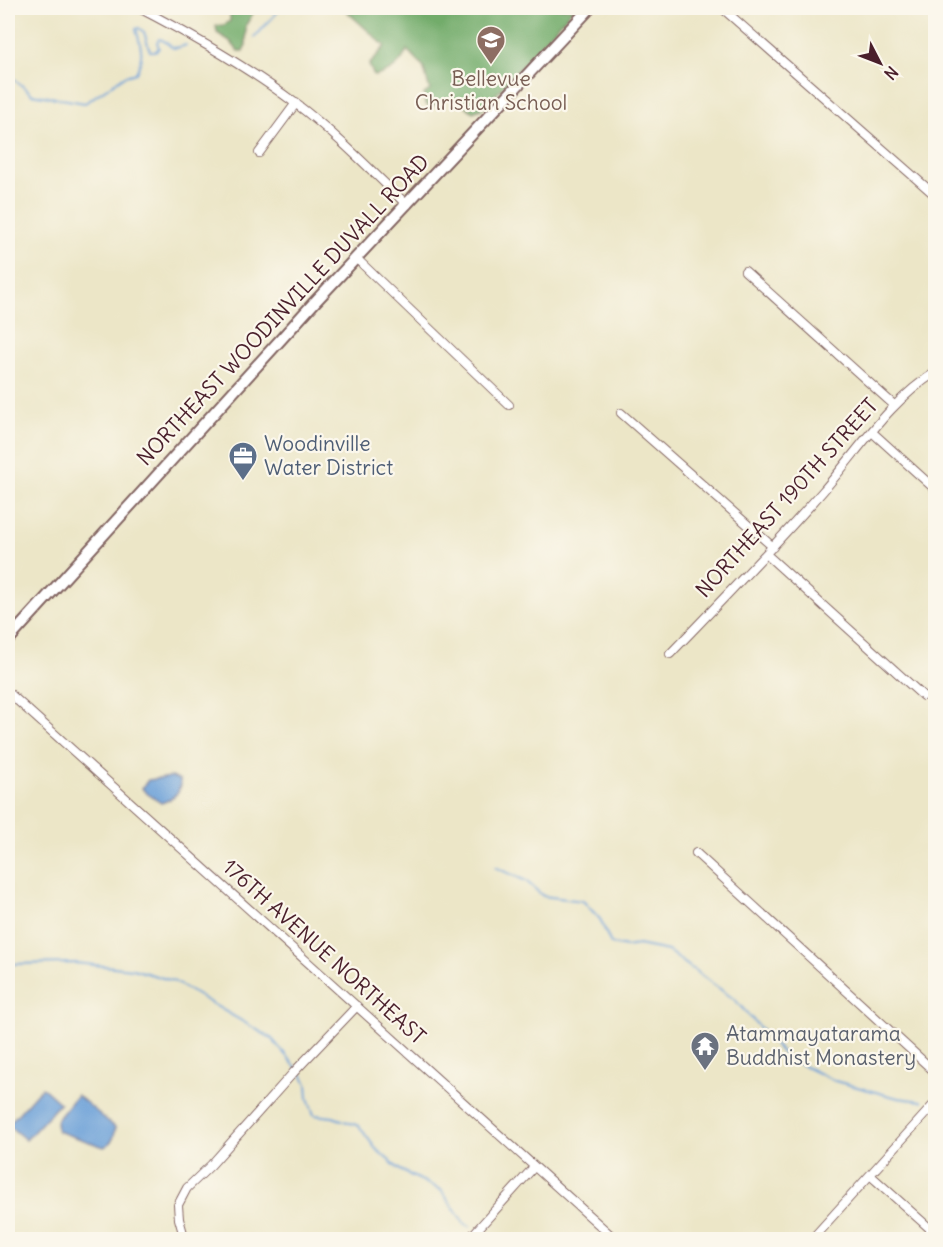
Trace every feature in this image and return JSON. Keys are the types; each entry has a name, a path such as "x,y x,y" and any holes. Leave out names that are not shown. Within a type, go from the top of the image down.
{"main road":[{"name":"NORTHEAST WOODINVILLE DUVALL ROAD","path":"8,640 356,258 590,8"}],"street":[{"path":"139,8 197,38 296,104 342,142 407,204"},
{"path":"722,8 936,196"},
{"path":"259,153 296,104"},
{"path":"356,258 509,405"},
{"path":"745,271 894,405"},
{"name":"NORTHEAST 190TH STREET","path":"670,654 773,547 850,460 894,405 922,380 936,372"},
{"path":"621,413 773,547"},
{"path":"872,432 936,490"},
{"path":"766,554 923,696"},
{"name":"176TH AVENUE NORTHEAST","path":"8,692 616,1239"},
{"path":"696,853 936,1073"},
{"path":"185,1239 179,1219 178,1205 187,1188 211,1165 357,1006"},
{"path":"811,1239 936,1102"},
{"path":"468,1239 534,1167"},
{"path":"870,1175 936,1234"}],"green space":[{"path":"230,8 256,8 246,25 246,45 243,51 238,51 230,41 217,33 216,26 230,21"},
{"name":"Bellevue Christian School","path":"343,8 574,8 484,108 473,112 453,97 430,107 425,103 424,94 430,90 423,66 407,50 402,60 394,68 374,76 369,65 385,46"}],"water":[{"path":"172,777 180,780 179,788 172,798 165,802 161,803 142,788 148,780"},
{"path":"42,1087 60,1103 26,1140 8,1125"},
{"path":"77,1095 115,1127 113,1139 104,1147 57,1131 56,1121"}],"waterway":[{"path":"255,37 281,8"},
{"path":"8,74 32,94 85,103 125,76 136,73 141,52 136,29 139,28 144,32 150,51 156,51 159,48 157,42 159,39 175,48 186,45"},
{"path":"495,867 526,881 543,896 583,901 600,919 611,944 626,947 638,945 668,951 735,1000 787,1058 835,1081 898,1098 922,1101"},
{"path":"8,964 75,963 133,969 173,981 271,1038 302,1074 307,1084 308,1098 314,1115 333,1117 359,1126 375,1148 400,1170 441,1190 464,1223 470,1227"},
{"path":"486,1235 495,1240"}],"place":[{"name":"Bellevue Christian School","path":"491,66"},
{"name":"Woodinville Water District","path":"243,482"},
{"name":"Atammayatarama Buddhist Monastery","path":"705,1072"}]}
